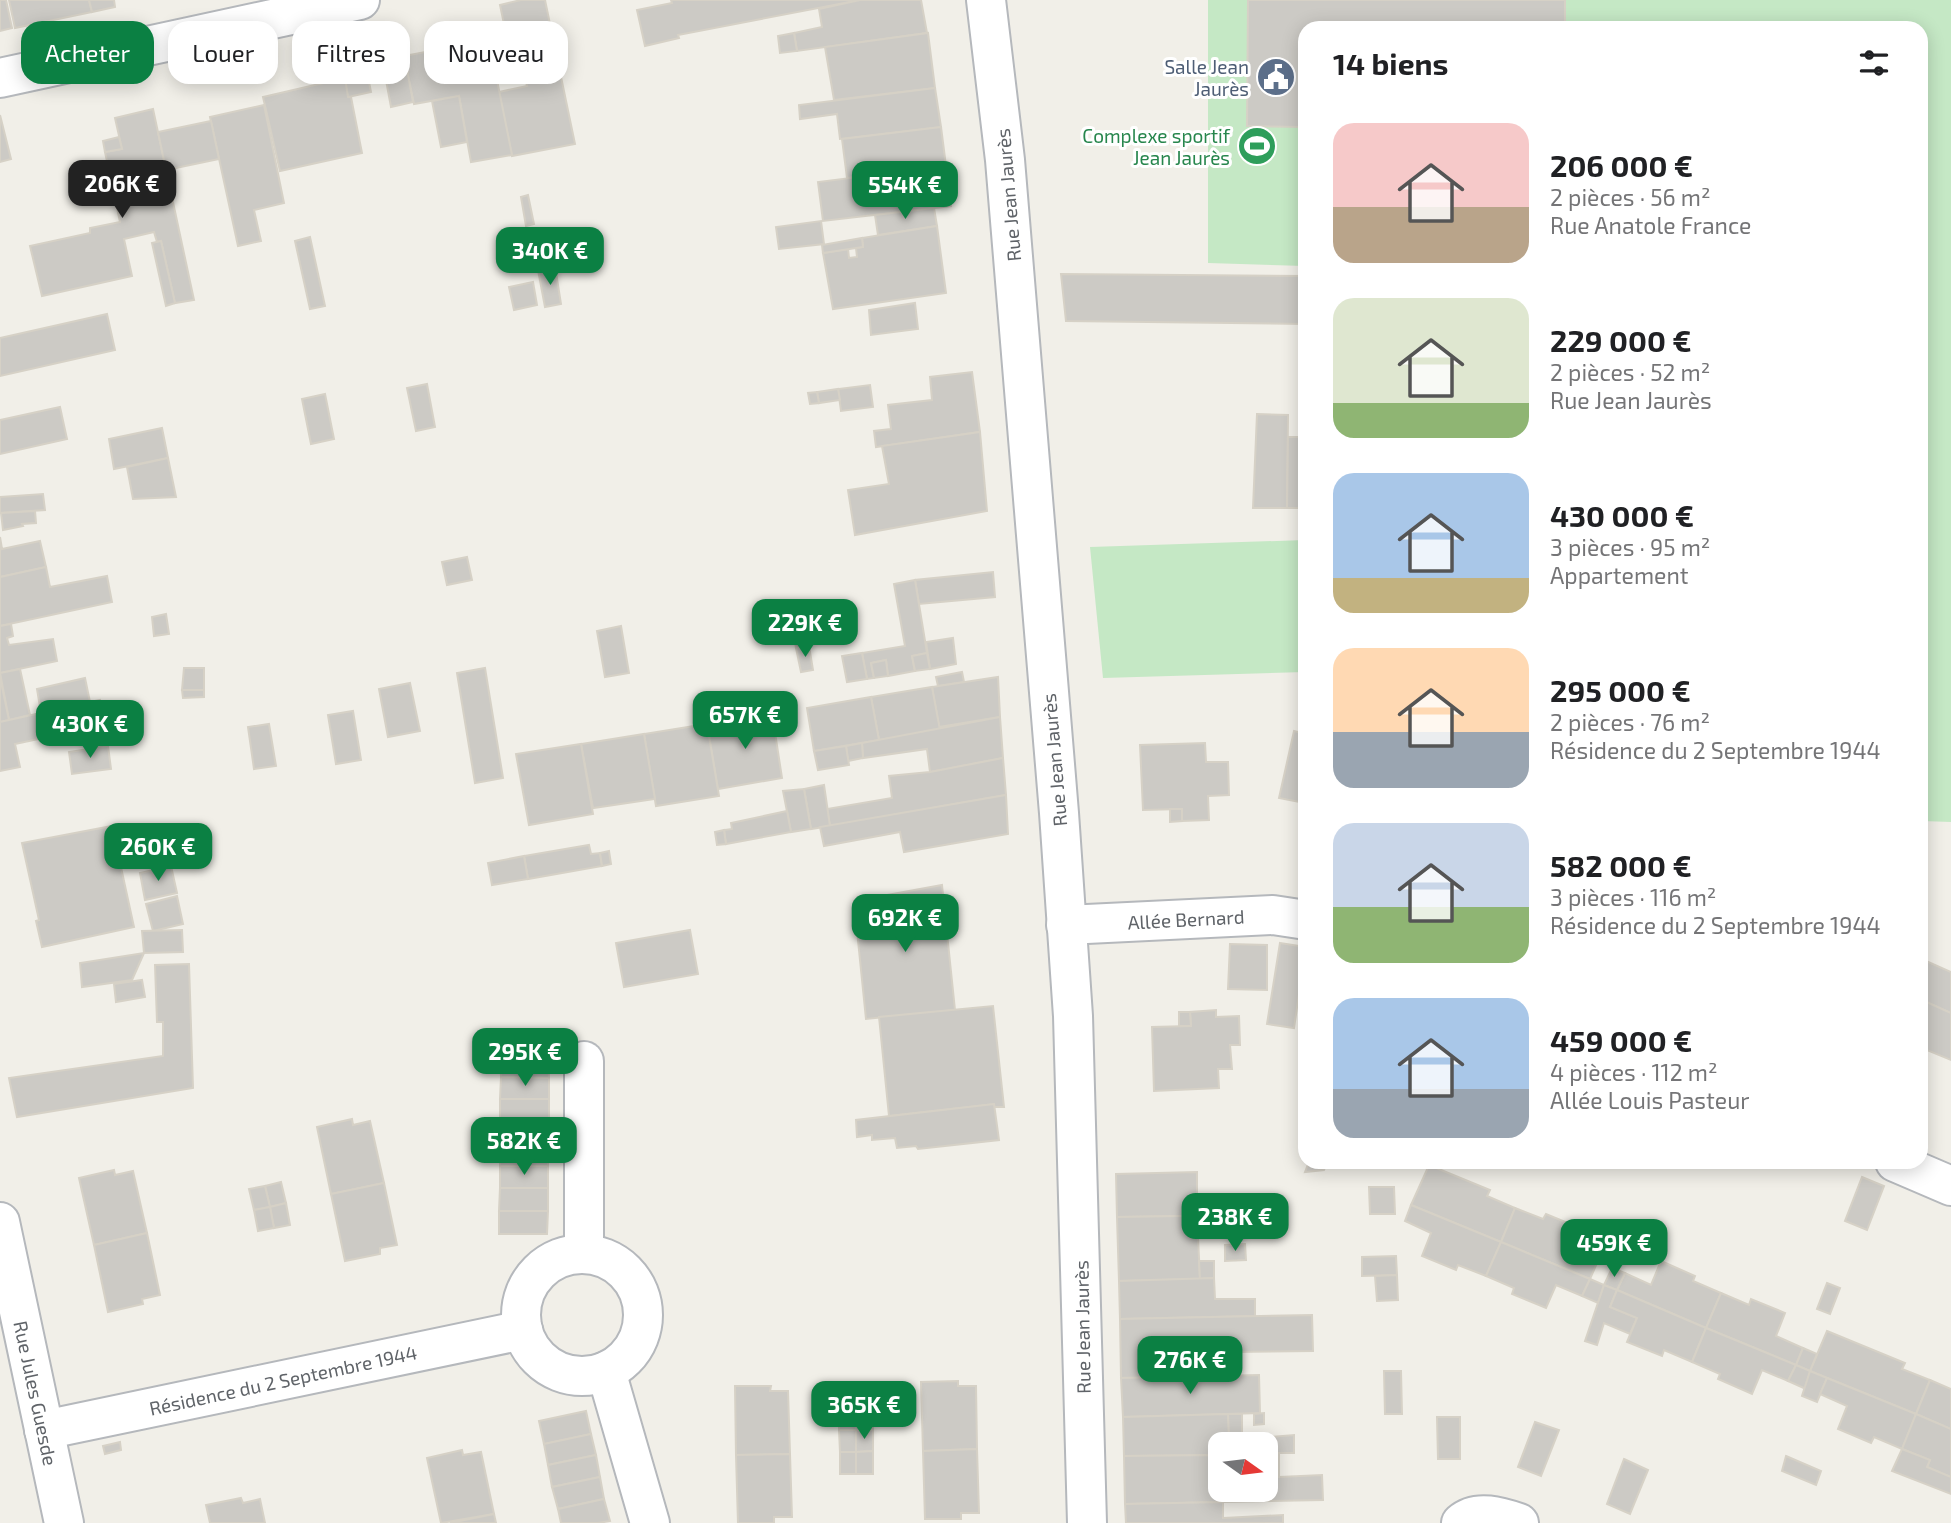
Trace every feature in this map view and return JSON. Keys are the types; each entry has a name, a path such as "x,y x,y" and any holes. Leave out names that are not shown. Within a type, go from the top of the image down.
{"street":[{"path":"0,78 360,0"},
{"name":"Rue Jean Jaurès","path":"986,0 1005,160 1073,1016 1087,1523"},
{"name":"Allée Bernard","path":"1066,925 1273,915 1298,918"},
{"path":"584,1061 584,1254"},
{"path":"1911,1169 1951,1186"},
{"name":"Rue Jules Guesde","path":"0,1222 64,1523"},
{"path":"584,1254 615,1263 630,1277 641,1296 643,1318 638,1340 625,1359 595,1375 571,1376 549,1367 533,1351 523,1330 522,1305 525,1293 539,1272 559,1258 584,1254"},
{"name":"Résidence du 2 Septembre 1944","path":"44,1430 523,1330"},
{"path":"606,1371 650,1523"},
{"path":"1461,1523 1481,1514 1519,1523"}],"green space":[{"name":"Complexe sportif Jean Jaurès","path":"1208,0 1951,0 1951,822 1928,821 1928,21 1298,21 1298,266 1208,263"},
{"path":"1298,540 1298,672 1103,678 1090,547"}],"building":[{"path":"0,0 6,0 12,28 0,31"},
{"path":"9,0 89,0 92,12 49,21 21,21 21,27 15,28"},
{"path":"89,0 114,0 115,7 92,12"},
{"path":"521,0 545,0 549,21 503,21 500,5"},
{"path":"671,0 860,0 678,35 679,38 645,46 637,10 672,3"},
{"path":"860,0 921,0 927,33 797,51 794,33 822,27 819,9"},
{"name":"Salle Jean Jaurès","path":"1248,0 1565,0 1565,21 1298,21 1298,127 1247,126"},
{"path":"794,33 797,51 780,53 778,36"},
{"path":"928,33 935,88 834,100 825,47"},
{"path":"424,52 424,84 498,84 512,155 471,162 459,96 414,104 410,84 410,55"},
{"path":"319,84 346,84 362,153 280,171 263,97"},
{"path":"345,84 369,84 371,92 348,97"},
{"path":"387,84 410,84 413,102 391,107"},
{"path":"562,84 575,144 512,156 499,92 527,86"},
{"path":"935,88 941,127 840,139 837,114 800,119 799,105"},
{"path":"459,96 467,142 441,147 432,101"},
{"path":"264,105 284,203 254,210 261,241 238,246 210,117"},
{"path":"153,109 194,300 175,303 161,241 157,242 154,232 124,239 132,276 42,296 30,246 90,233 90,228 120,222 105,152 122,149 115,118"},
{"path":"0,115 11,159 0,162"},
{"path":"211,121 219,159 166,170 158,132"},
{"path":"941,127 946,166 847,178 842,139"},
{"path":"119,137 122,149 105,152 103,141"},
{"path":"946,166 951,206 823,221 818,182"},
{"path":"528,195 534,224 526,226 521,197"},
{"path":"934,208 937,226 878,235 875,215"},
{"path":"821,221 824,244 779,249 776,227"},
{"path":"937,226 946,293 833,309 823,253 848,249 849,258 857,257 856,248 863,247 862,238"},
{"path":"310,237 325,306 310,309 295,241"},
{"path":"862,238 863,247 823,253 822,245"},
{"path":"161,241 175,303 166,306 152,243"},
{"path":"555,266 561,304 545,307 538,270"},
{"path":"1061,274 1298,276 1298,324 1066,321"},
{"path":"533,282 537,305 514,310 509,287"},
{"path":"915,303 918,329 871,335 869,310"},
{"path":"107,314 115,350 0,376 0,338"},
{"path":"972,372 980,432 876,447 874,431 891,429 888,405 932,400 930,377"},
{"path":"427,384 435,427 416,431 407,388"},
{"path":"870,385 873,407 841,411 838,389"},
{"path":"838,389 840,400 819,403 817,392"},
{"path":"817,392 819,403 810,404 808,393"},
{"path":"325,394 334,439 311,444 302,399"},
{"path":"60,407 67,439 0,454 0,420"},
{"path":"1257,414 1288,415 1287,508 1253,508"},
{"path":"162,428 168,458 114,469 109,439"},
{"path":"980,432 987,511 855,535 848,490 889,484 882,446"},
{"path":"1288,437 1298,437 1298,508 1287,508"},
{"path":"168,458 176,497 133,499 127,467"},
{"path":"43,494 45,510 0,513 0,497"},
{"path":"35,511 36,523 3,530 1,513"},
{"path":"0,537 2,549 40,541 46,567 0,577"},
{"path":"467,557 472,580 447,585 442,562"},
{"path":"46,567 50,587 107,576 112,602 0,626 0,577"},
{"path":"993,572 995,597 919,604 915,580"},
{"path":"915,580 927,653 912,656 915,671 888,676 886,660 871,663 874,678 867,679 862,653 905,646 894,584"},
{"path":"166,614 169,634 154,636 152,617"},
{"path":"11,624 13,636 7,638 9,645 53,639 57,661 0,673 0,626"},
{"path":"621,626 629,673 605,677 597,631"},
{"path":"810,631 812,639 795,642 794,634"},
{"path":"953,638 956,664 930,669 926,642"},
{"path":"807,639 809,646 796,648 795,642"},
{"path":"809,646 813,670 801,672 796,648"},
{"path":"862,653 867,679 847,682 842,656"},
{"path":"927,653 930,669 915,671 912,656"},
{"path":"886,660 888,676 874,678 871,663"},
{"path":"184,668 204,668 204,690 182,690"},
{"path":"485,668 503,778 475,783 457,673"},
{"path":"20,669 30,715 9,720 0,673"},
{"path":"962,672 964,682 938,686 936,677"},
{"path":"0,677 9,720 0,722"},
{"path":"998,677 1000,717 939,727 932,687"},
{"path":"85,678 90,702 41,713 37,689"},
{"path":"410,683 420,731 388,737 379,689"},
{"path":"932,687 940,730 879,740 871,697"},
{"path":"182,690 204,690 204,697 183,698"},
{"path":"871,697 879,740 814,751 807,708"},
{"path":"100,700 106,724 95,727 90,702"},
{"path":"90,702 95,727 15,744 20,767 0,771 0,722"},
{"path":"353,711 361,760 336,764 328,715"},
{"path":"772,713 782,778 718,789 707,724"},
{"path":"1000,717 1003,758 930,772 927,749 863,758 862,743"},
{"path":"269,724 276,766 254,769 248,727"},
{"path":"707,724 719,796 656,806 644,734"},
{"path":"1294,731 1298,732 1298,802 1279,798"},
{"path":"644,734 655,799 593,808 581,744"},
{"path":"862,743 863,758 848,761 846,746"},
{"path":"1205,743 1206,762 1228,762 1229,795 1208,796 1209,820 1182,821 1182,809 1143,810 1140,745"},
{"path":"581,744 593,814 529,825 516,754"},
{"path":"108,746 111,769 72,774 69,752"},
{"path":"846,746 849,765 818,770 814,751"},
{"path":"1003,758 1006,795 830,826 827,809 892,798 889,776 930,772"},
{"path":"824,785 830,826 811,829 804,789"},
{"path":"804,789 811,829 791,832 783,791"},
{"path":"1006,795 1008,834 904,852 900,832 824,846 820,827"},
{"path":"1170,809 1182,809 1182,821 1170,822"},
{"path":"787,811 791,832 726,844 724,830 732,829 731,823"},
{"path":"112,826 134,927 42,947 36,921 39,920 22,843"},
{"path":"724,830 726,844 717,845 715,832"},
{"path":"589,845 591,854 600,853 602,866 528,879 524,856"},
{"path":"609,851 611,864 602,866 600,853"},
{"path":"524,856 528,879 492,885 488,863"},
{"path":"171,866 177,893 145,900 140,873"},
{"path":"942,885 955,1010 866,1019 854,901"},
{"path":"177,896 183,924 153,931 146,904"},
{"path":"182,930 183,952 144,953 142,931"},
{"path":"690,930 698,974 624,987 616,943"},
{"path":"1280,943 1298,946 1298,1001 1294,1028 1267,1024"},
{"path":"1230,944 1267,945 1267,990 1228,989"},
{"path":"144,953 132,980 82,987 80,963"},
{"path":"1928,962 1951,972 1951,1013 1928,1003"},
{"path":"189,964 193,1088 17,1117 9,1078 163,1056 163,1022 157,1022 155,965"},
{"path":"142,980 145,997 116,1002 114,984"},
{"path":"1928,1003 1951,1013 1951,1060 1928,1050"},
{"path":"993,1006 1004,1107 994,1107 994,1104 889,1116 879,1017"},
{"path":"1216,1010 1216,1017 1239,1016 1240,1045 1230,1045 1232,1069 1218,1069 1219,1088 1154,1091 1152,1027 1191,1026 1190,1012"},
{"path":"1179,1012 1190,1012 1191,1026 1179,1026"},
{"path":"500,1053 548,1054 549,1078 501,1077"},
{"path":"501,1077 549,1078 549,1099 500,1099"},
{"path":"500,1099 549,1099 549,1122 500,1122"},
{"path":"994,1104 999,1140 918,1149 916,1146 897,1148 895,1138 872,1140 872,1135 857,1137 856,1120"},
{"path":"352,1119 353,1125 370,1121 384,1183 331,1194 317,1127"},
{"path":"500,1122 549,1122 548,1144 500,1144"},
{"path":"500,1144 548,1144 548,1166 500,1166"},
{"path":"500,1166 548,1166 548,1188 500,1188"},
{"path":"1306,1169 1324,1169 1324,1170 1305,1172"},
{"path":"1427,1169 1439,1169 1490,1190 1487,1196 1515,1208 1501,1242 1411,1205"},
{"path":"114,1170 115,1175 133,1171 147,1233 94,1245 79,1178"},
{"path":"1197,1172 1197,1196 1244,1195 1245,1215 1117,1217 1116,1174"},
{"path":"1862,1177 1884,1186 1867,1230 1845,1221"},
{"path":"281,1182 286,1203 270,1207 265,1186"},
{"path":"384,1183 397,1245 380,1248 380,1254 345,1261 331,1194"},
{"path":"265,1186 270,1207 254,1210 249,1189"},
{"path":"1369,1187 1394,1187 1395,1214 1370,1214"},
{"path":"500,1188 548,1188 548,1211 499,1211"},
{"path":"286,1203 290,1225 274,1228 270,1207"},
{"path":"1411,1205 1501,1242 1486,1276 1458,1265 1456,1270 1422,1256 1431,1233 1405,1221"},
{"path":"270,1207 274,1228 258,1231 254,1210"},
{"path":"1515,1208 1543,1219 1546,1214 1580,1228 1570,1251 1597,1263 1590,1279 1501,1242"},
{"path":"499,1211 548,1211 547,1234 499,1234"},
{"path":"1245,1215 1245,1236 1198,1237 1200,1279 1119,1281 1117,1217"},
{"path":"147,1233 160,1295 142,1299 143,1304 108,1312 94,1245"},
{"path":"1501,1242 1590,1279 1582,1296 1556,1285 1546,1308 1512,1294 1514,1288 1486,1276"},
{"path":"1245,1244 1246,1260 1225,1261 1225,1245"},
{"path":"1396,1256 1397,1275 1362,1276 1362,1257"},
{"path":"1199,1261 1214,1261 1214,1278 1200,1279"},
{"path":"1661,1261 1695,1276 1693,1281 1721,1293 1706,1328 1617,1290 1625,1273 1651,1285"},
{"path":"1612,1268 1625,1273 1617,1290 1604,1285"},
{"path":"1397,1275 1398,1300 1377,1301 1375,1276"},
{"path":"1214,1278 1215,1299 1255,1299 1255,1316 1120,1319 1119,1281"},
{"path":"1590,1279 1604,1285 1598,1303 1582,1296"},
{"path":"1827,1283 1840,1288 1830,1314 1817,1309"},
{"path":"1604,1285 1617,1290 1610,1307 1637,1318 1630,1334 1604,1323 1597,1345 1585,1341"},
{"path":"1617,1290 1706,1328 1692,1362 1664,1350 1662,1356 1627,1342 1637,1318 1610,1307"},
{"path":"1721,1293 1749,1305 1751,1299 1785,1313 1776,1336 1803,1348 1796,1365 1706,1328"},
{"path":"1312,1315 1313,1351 1230,1352 1230,1348 1183,1349 1184,1377 1121,1378 1120,1319"},
{"path":"1706,1328 1796,1365 1788,1381 1762,1370 1752,1394 1718,1379 1720,1374 1692,1362"},
{"path":"1827,1331 1905,1363 1902,1369 1930,1380 1916,1414 1810,1371"},
{"path":"1803,1348 1817,1354 1810,1371 1796,1365"},
{"path":"1796,1365 1810,1371 1806,1389 1788,1381"},
{"path":"1384,1371 1401,1371 1402,1414 1385,1414"},
{"path":"1810,1371 1827,1378 1817,1402 1802,1396"},
{"path":"1259,1375 1260,1413 1123,1417 1121,1378"},
{"path":"1827,1378 1916,1414 1902,1449 1874,1437 1871,1443 1838,1429 1847,1406 1820,1394"},
{"path":"1930,1380 1951,1389 1951,1429 1916,1414"},
{"path":"958,1381 958,1386 976,1386 977,1449 923,1451 921,1382"},
{"path":"735,1386 771,1386 770,1391 788,1391 790,1454 736,1455"},
{"path":"856,1405 856,1430 839,1430 839,1406"},
{"path":"856,1405 872,1405 873,1430 856,1430"},
{"path":"586,1411 591,1434 544,1444 539,1421"},
{"path":"1264,1413 1264,1424 1254,1425 1254,1414"},
{"path":"1228,1414 1229,1432 1208,1432 1208,1455 1124,1456 1123,1417"},
{"path":"1228,1414 1242,1414 1242,1432 1229,1432"},
{"path":"1916,1414 1951,1429 1951,1477 1927,1467 1930,1460 1902,1449"},
{"path":"1437,1417 1460,1417 1460,1459 1438,1459"},
{"path":"1535,1422 1559,1430 1541,1476 1518,1467"},
{"path":"839,1430 856,1430 856,1452 840,1452"},
{"path":"856,1430 873,1430 873,1451 856,1452"},
{"path":"591,1434 596,1455 548,1465 544,1444"},
{"path":"1294,1435 1294,1453 1278,1453 1278,1436"},
{"path":"120,1442 121,1450 105,1454 103,1446"},
{"path":"977,1449 979,1513 961,1513 961,1519 925,1519 923,1451"},
{"path":"1902,1449 1930,1460 1927,1467 1951,1477 1951,1494 1892,1471"},
{"path":"462,1450 463,1455 481,1452 494,1514 441,1523 427,1458"},
{"path":"873,1451 873,1474 856,1474 856,1452"},
{"path":"840,1452 856,1452 856,1474 840,1474"},
{"path":"1278,1453 1279,1477 1322,1475 1323,1500 1278,1501"},
{"path":"790,1454 792,1517 774,1517 774,1523 738,1523 736,1455"},
{"path":"596,1455 600,1477 552,1487 548,1465"},
{"path":"1208,1455 1208,1502 1224,1502 1125,1504 1124,1456"},
{"path":"1786,1456 1821,1471 1816,1485 1782,1471"},
{"path":"1624,1459 1648,1470 1630,1514 1607,1504"},
{"path":"600,1477 604,1499 558,1509 552,1487"},
{"path":"241,1498 243,1503 260,1499 265,1523 210,1523 206,1505"},
{"path":"604,1499 610,1521 561,1523 558,1509"},
{"path":"1223,1502 1223,1518 1283,1515 1283,1523 1126,1523 1125,1504"},
{"path":"494,1514 496,1523 450,1523"}],"place":[{"name":"Salle Jean Jaurès","path":"1276,77"},
{"name":"Complexe sportif Jean Jaurès","path":"1257,146"}]}
